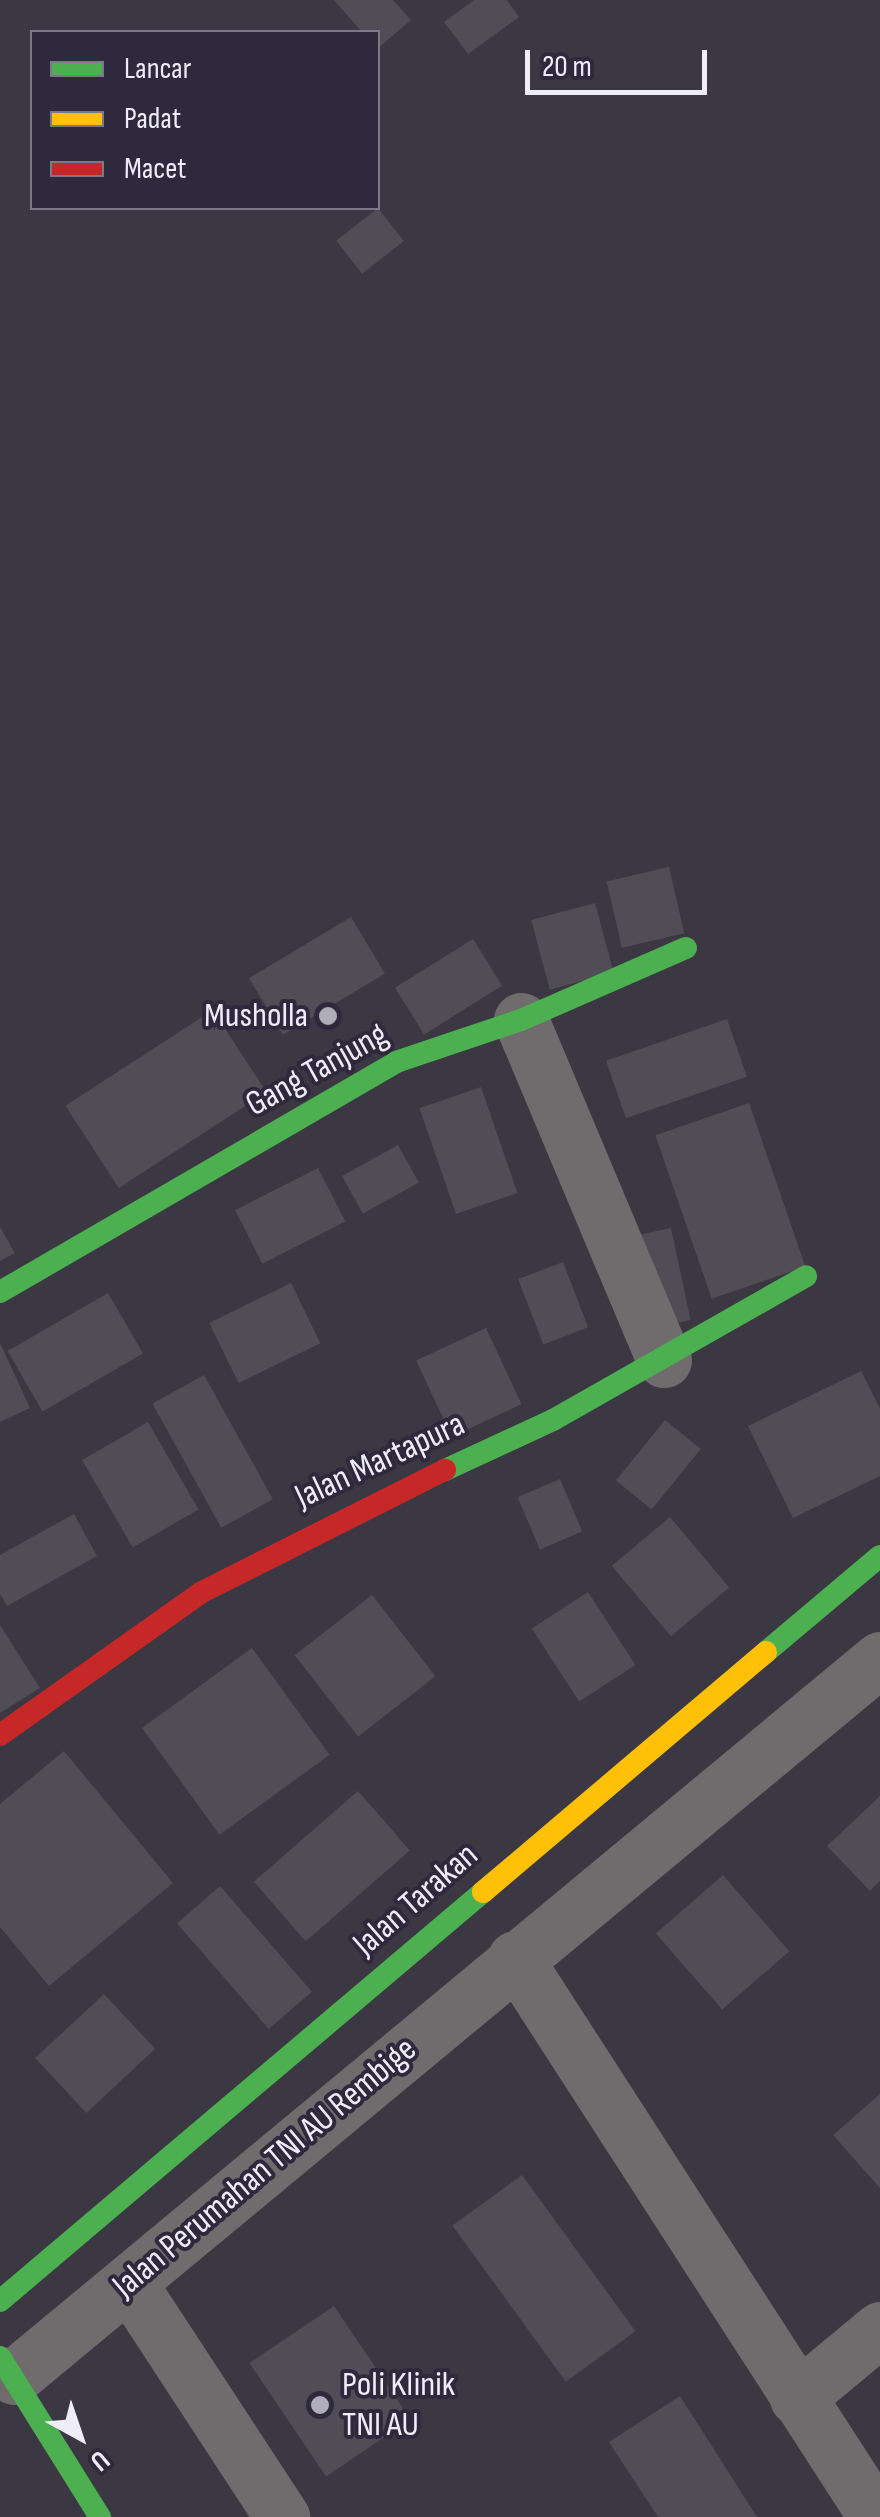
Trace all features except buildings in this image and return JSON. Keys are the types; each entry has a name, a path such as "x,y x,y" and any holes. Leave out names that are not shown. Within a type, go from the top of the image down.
{"street":[{"name":"Gang Tanjung","path":"0,1292 396,1062 521,1020 686,948"},
{"path":"521,1020 664,1360"},
{"name":"Jalan Martapura","path":"0,1735 202,1592 273,1551 553,1420 806,1276"},
{"name":"Jalan Tarakan","path":"0,2301 880,1556"},
{"name":"Jalan Perumahan TNI AU Rembige","path":"7,2367 129,2283 880,1659"},
{"path":"516,1958 876,2517"},
{"path":"129,2283 282,2517"},
{"path":"797,2398 880,2328"},
{"path":"7,2367 100,2517"}],"traffic: fast":[{"path":"0,1292 396,1062 521,1020 686,948"},
{"path":"445,1470 553,1420 806,1276"},
{"path":"766,1652 880,1556"},
{"path":"0,2301 483,1892"},
{"path":"0,2357 100,2517"}],"traffic: slow":[{"path":"483,1892 766,1652"}],"traffic: jam":[{"path":"0,1735 202,1592 445,1470"}],"place":[{"name":"Musholla","path":"328,1016"},
{"name":"Poli Klinik TNI AU","path":"320,2405"}]}
